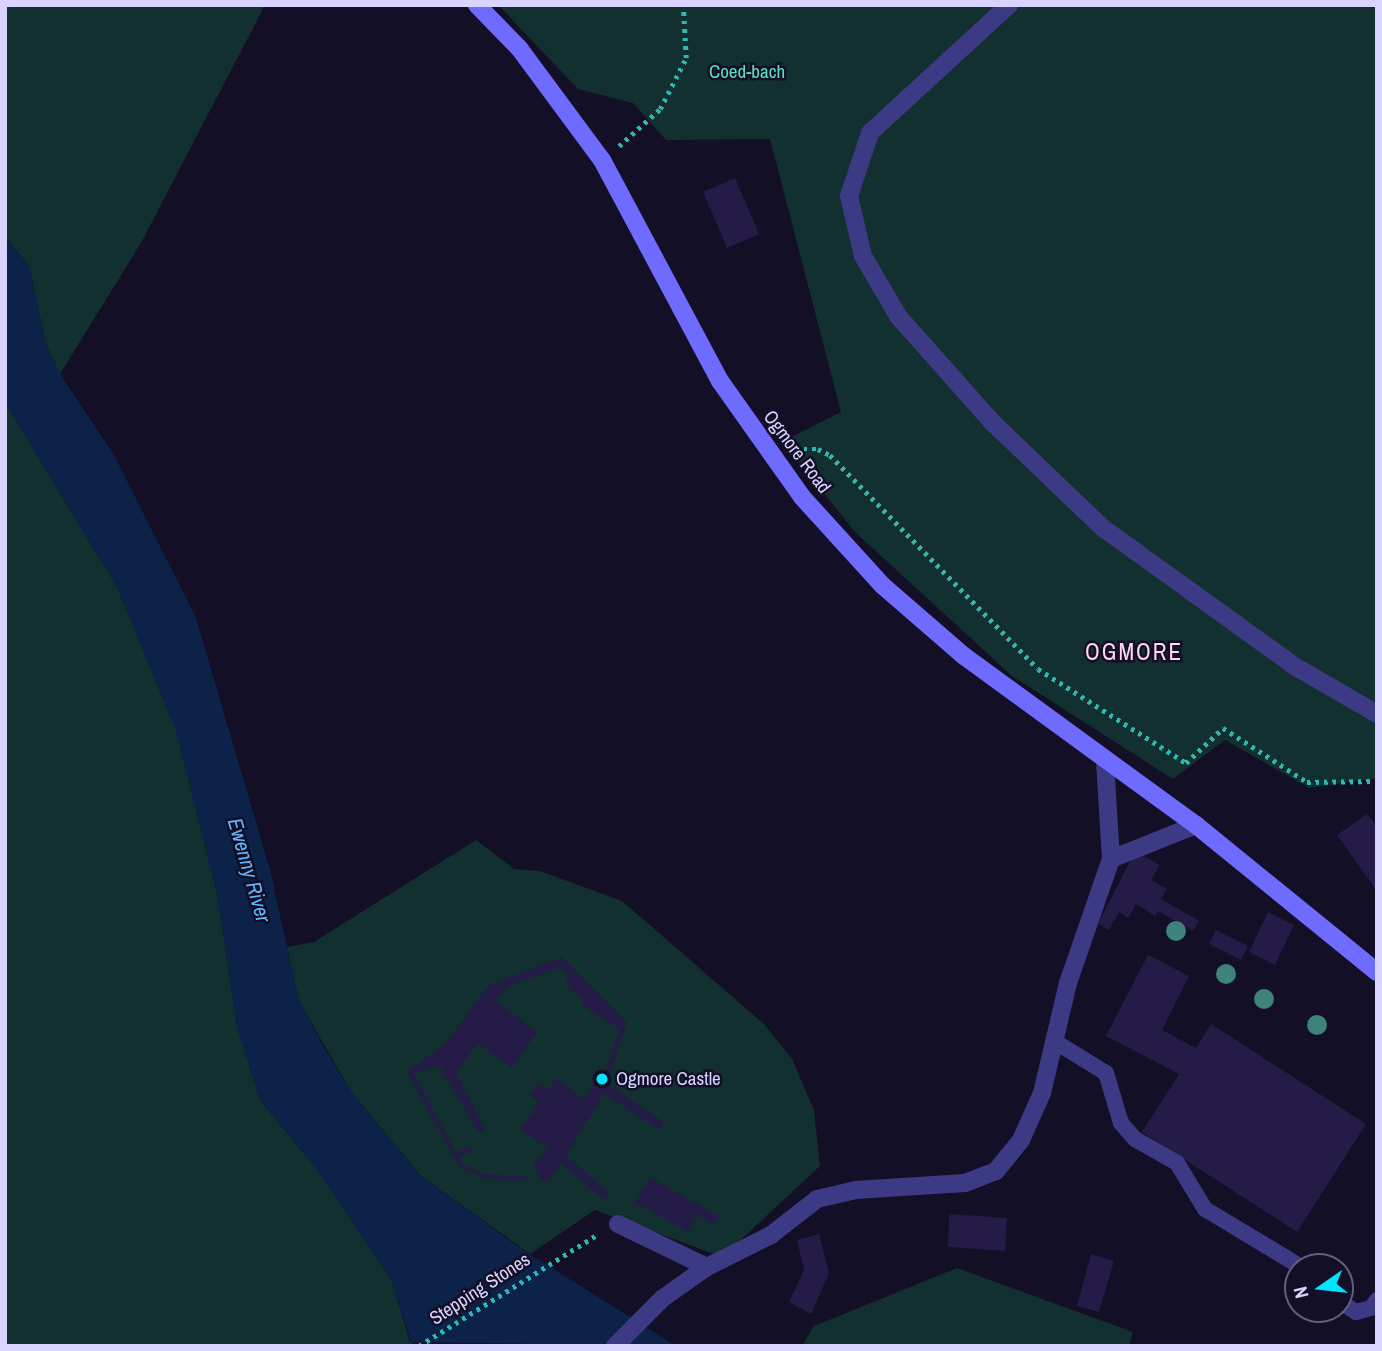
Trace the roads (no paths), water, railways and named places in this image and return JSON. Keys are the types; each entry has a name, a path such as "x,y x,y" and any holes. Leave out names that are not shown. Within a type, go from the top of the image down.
{"main road":[{"name":"Ogmore Road","path":"477,5 519,48 602,160 720,381 802,497 882,584 964,656 1196,825 1374,965"}],"street":[{"path":"1009,5 870,133 849,196 863,256 906,326 993,423 1102,528 1296,667 1377,714"},
{"path":"615,1346 663,1298 707,1267 771,1235 817,1199 855,1190 965,1183 996,1171 1026,1128 1042,1093 1068,983 1111,859 1105,761"},
{"path":"1111,859 1196,825"},
{"path":"618,1224 707,1267"}],"lane":[{"path":"1054,1041 1106,1073 1121,1123 1135,1139 1177,1163 1205,1209 1284,1257"},
{"path":"1354,1311 1371,1308 1377,1300"}],"water":[{"name":"Ewenny River","path":"5,237 29,266 46,344 60,374 114,455 196,618 270,870 299,1001 328,1054 351,1092 421,1176 520,1248 676,1346 411,1342 392,1281 316,1168 260,1100 237,1026 217,893 176,730 117,587 5,402"}],"place":[{"name":"Ogmore Castle","path":"602,1079"}],"district":[{"name":"OGMORE","path":"1134,652"}],"park label":[{"name":"Coed-bach","path":"747,72"}]}
